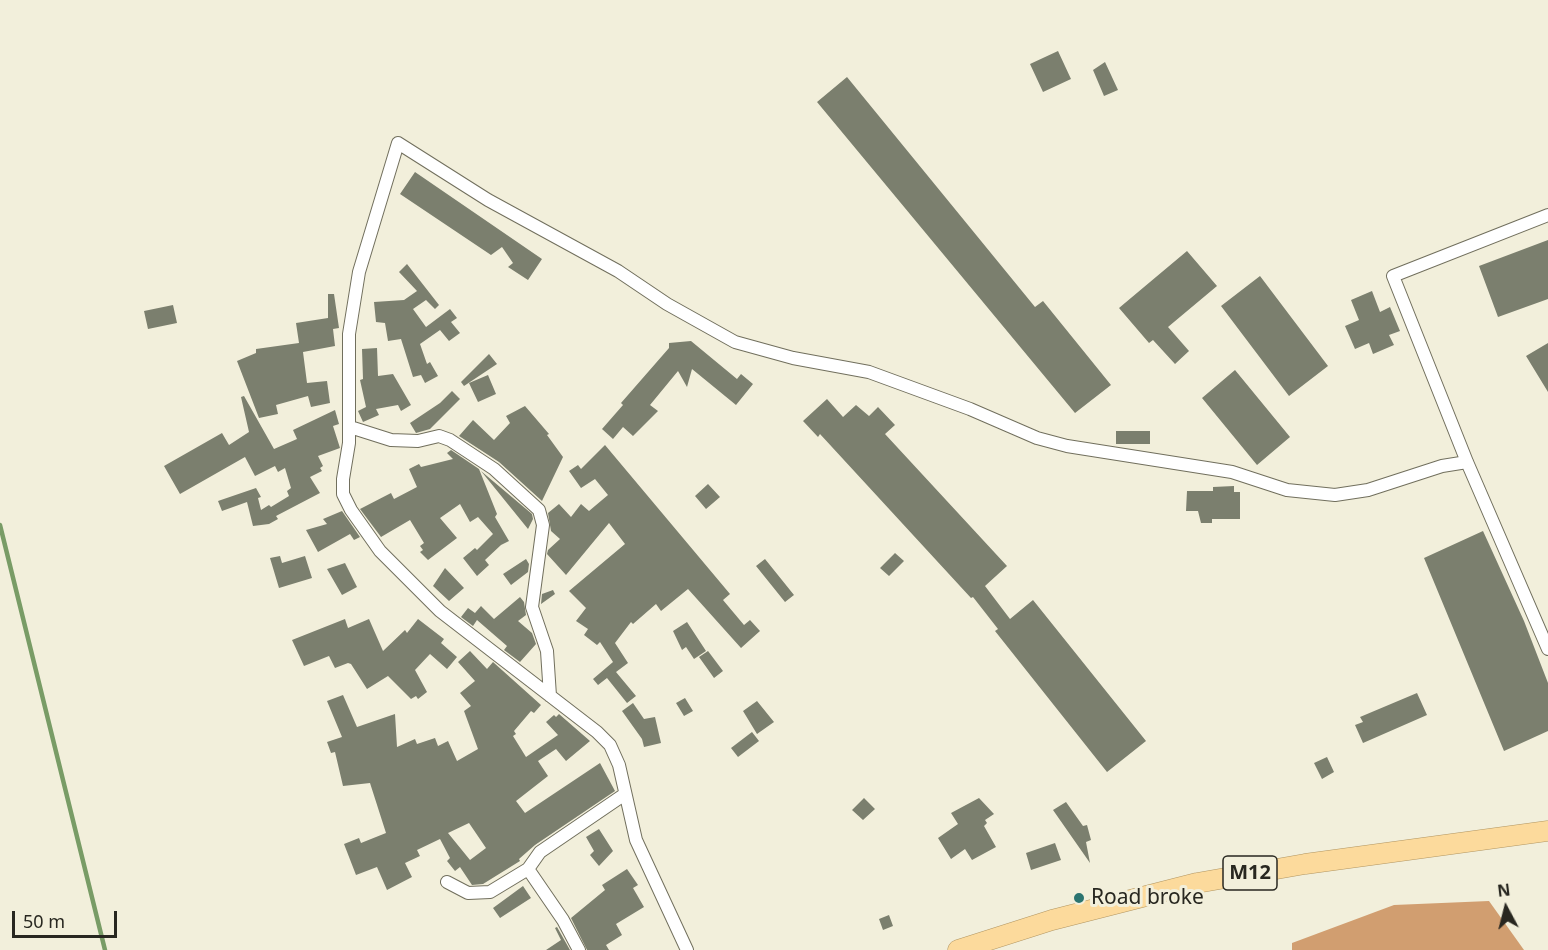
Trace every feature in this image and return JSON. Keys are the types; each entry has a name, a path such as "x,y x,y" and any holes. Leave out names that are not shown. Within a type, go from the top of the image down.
{"highway":[{"name":"M12","path":"958,950 1052,920 1197,883 1317,862 1548,831"}],"street":[{"path":"687,950 636,840 619,765 610,746 550,696 440,612 380,551 351,510 344,494 343,479 350,427 349,334 359,272 398,143 488,200 618,271 667,304 735,342 793,358 869,372 970,409 1037,438 1067,446 1232,472 1287,490 1335,495 1368,490 1442,466 1467,462"},
{"path":"1548,215 1393,276 1467,462 1548,649"},
{"path":"350,427 398,441 439,436 450,440 494,469 539,510 543,525 532,608 547,651 550,696"},
{"path":"447,882 468,893 490,892 528,869 540,852 625,794"},
{"path":"528,869 563,920 579,950"}],"shaded area":[{"path":"1489,901 1524,950 1292,950 1292,943 1394,905"}],"building":[{"path":"1058,51 1071,79 1043,92 1030,64"},
{"path":"1105,62 1118,90 1104,96 1093,70"},
{"path":"847,77 1035,307 1043,301 1111,385 1075,413 817,102"},
{"path":"415,172 542,259 528,280 508,267 513,263 502,247 491,255 400,194"},
{"path":"1548,240 1548,299 1498,317 1479,266"},
{"path":"1187,251 1217,286 1168,327 1189,351 1175,364 1153,340 1149,343 1119,308"},
{"path":"407,264 439,305 435,309 426,300 413,309 426,327 450,309 457,318 451,322 460,333 449,341 440,330 420,344 427,364 430,362 438,376 425,383 421,375 413,377 401,339 388,341 385,323 376,322 374,302 404,300 417,291 399,272"},
{"path":"1260,276 1328,366 1289,396 1221,306"},
{"path":"1372,291 1380,312 1390,307 1400,331 1389,335 1394,345 1373,354 1369,343 1355,349 1345,326 1359,320 1351,300"},
{"path":"328,294 334,294 339,328 333,329 335,346 303,352 307,383 327,381 330,403 311,407 308,396 276,405 278,414 259,418 237,361 256,353 256,349 299,343 296,323 328,318"},
{"path":"173,305 177,323 148,329 144,311"},
{"path":"691,341 737,379 741,374 753,384 736,405 692,369 687,387 678,371 650,405 658,411 633,436 623,427 613,439 602,429 623,405 621,403 669,348 669,343"},
{"path":"1548,343 1548,392 1526,356"},
{"path":"377,348 378,376 393,374 411,405 401,411 398,405 376,409 379,415 363,422 358,411 366,407 360,380 363,379 362,349"},
{"path":"489,354 497,364 464,386 461,382"},
{"path":"1235,370 1290,437 1257,465 1202,398"},
{"path":"488,375 496,394 478,402 469,383"},
{"path":"452,391 460,399 430,429 416,433 410,423 440,403"},
{"path":"244,396 274,449 297,439 293,430 335,410 339,424 333,426 340,448 318,456 323,466 320,468 322,471 310,477 320,493 276,516 278,519 269,524 253,526 247,502 222,511 218,501 256,488 261,497 258,498 261,510 269,505 271,507 289,496 287,491 291,488 285,468 278,472 275,466 255,476 245,457 180,494 164,466 222,433 229,445 249,432 241,397"},
{"path":"827,399 843,417 856,405 869,416 878,407 895,425 885,434 1007,566 985,586 1010,619 1033,600 1146,741 1107,772 995,631 998,629 973,597 971,598 820,434 818,437 803,421"},
{"path":"525,406 549,434 547,435 563,457 542,501 499,462 459,436 473,420 494,440 510,423 506,416"},
{"path":"1116,431 1150,431 1150,444 1116,444"},
{"path":"605,445 730,594 723,600 744,625 750,620 760,631 741,648 688,589 661,611 656,604 633,624 631,622 615,643 628,663 616,672 636,696 627,703 607,678 598,685 593,679 613,662 600,642 597,645 584,635 588,629 576,621 586,608 569,591 625,544 609,523 566,575 547,554 548,550 560,539 551,531 548,513 559,504 571,517 581,504 589,511 608,495 595,479 581,488 569,471 578,465 581,469"},
{"path":"451,450 479,469 497,514 495,517 509,541 501,545 485,560 489,565 477,576 463,558 475,548 477,550 493,534 478,517 470,522 460,504 440,518 457,538 428,560 420,552 423,550 420,546 424,543 410,520 381,537 360,509 391,493 394,499 417,487 409,469 419,464 421,467 453,459 447,453"},
{"path":"481,471 532,514 533,519 528,529"},
{"path":"708,484 720,497 706,509 695,496"},
{"path":"1234,486 1234,492 1240,492 1240,519 1212,519 1212,523 1201,523 1198,511 1186,511 1187,491 1213,491 1213,487"},
{"path":"342,511 360,537 354,540 350,534 318,552 306,530 327,524 323,519"},
{"path":"1483,531 1524,621 1548,683 1548,731 1504,751 1424,558"},
{"path":"895,553 904,561 889,576 880,568"},
{"path":"280,556 282,563 305,556 312,578 279,588 270,558"},
{"path":"526,559 529,564 528,572 511,585 503,574"},
{"path":"765,559 794,595 785,602 756,566"},
{"path":"345,563 357,587 342,595 327,569"},
{"path":"445,568 464,588 449,601 433,586"},
{"path":"553,590 555,594 541,604 542,594"},
{"path":"520,597 524,602 526,615 518,621 532,633 536,644 520,662 504,650 507,646 477,620 473,626 461,617 468,608 475,613 481,606 494,619"},
{"path":"345,619 348,628 369,619 383,651 405,630 407,633 418,619 444,639 441,643 457,657 447,669 430,654 415,670 427,692 418,699 416,696 411,699 388,676 367,689 351,664 335,668 329,656 304,666 292,640"},
{"path":"687,622 706,651 694,659 686,647 682,650 673,631"},
{"path":"470,651 487,669 493,662 541,705 534,713 531,711 514,731 516,734 513,736 526,757 558,735 546,722 554,715 556,717 559,714 590,741 566,761 556,749 538,761 548,776 516,801 525,813 600,763 615,791 535,845 519,859 520,861 483,884 472,885 460,867 455,871 447,861 450,858 440,839 417,850 420,856 405,863 412,877 387,890 377,867 356,875 344,844 359,838 361,843 386,833 370,783 343,786 335,752 331,753 327,742 342,737 327,701 343,695 357,727 395,714 397,747 415,739 417,744 435,738 438,746 448,741 457,761 478,749 464,711 471,706 460,693 475,681 458,662","holes":["469,823 486,848 470,860 448,833"]},
{"path":"708,651 723,671 714,678 699,657"},
{"path":"1417,693 1427,715 1363,743 1355,725 1363,722 1360,717"},
{"path":"685,698 693,711 684,716 676,703"},
{"path":"757,701 774,722 757,734 743,711"},
{"path":"633,703 644,719 655,717 661,743 644,747 642,739 622,711"},
{"path":"752,732 759,741 738,757 731,748"},
{"path":"1327,757 1334,772 1322,779 1314,763"},
{"path":"864,798 875,809 863,820 852,810"},
{"path":"979,798 994,814 985,820 987,823 984,826 996,847 972,860 965,849 951,859 938,838 958,824 951,813"},
{"path":"1066,802 1083,826 1087,825 1091,840 1086,842 1090,863 1053,810"},
{"path":"599,829 613,851 599,866 590,855 594,851 586,837"},
{"path":"1055,843 1061,860 1031,870 1026,853"},
{"path":"627,869 638,885 633,888 644,907 616,924 622,935 606,945 609,950 587,950 571,918 605,890 602,885"},
{"path":"523,886 531,898 500,918 493,908"},
{"path":"889,915 893,926 883,930 879,919"},
{"path":"557,927 570,950 546,950 561,940 555,928"}],"waterway":[{"path":"0,525 105,950"}],"place":[{"name":"Road broke","path":"1079,898"}]}
